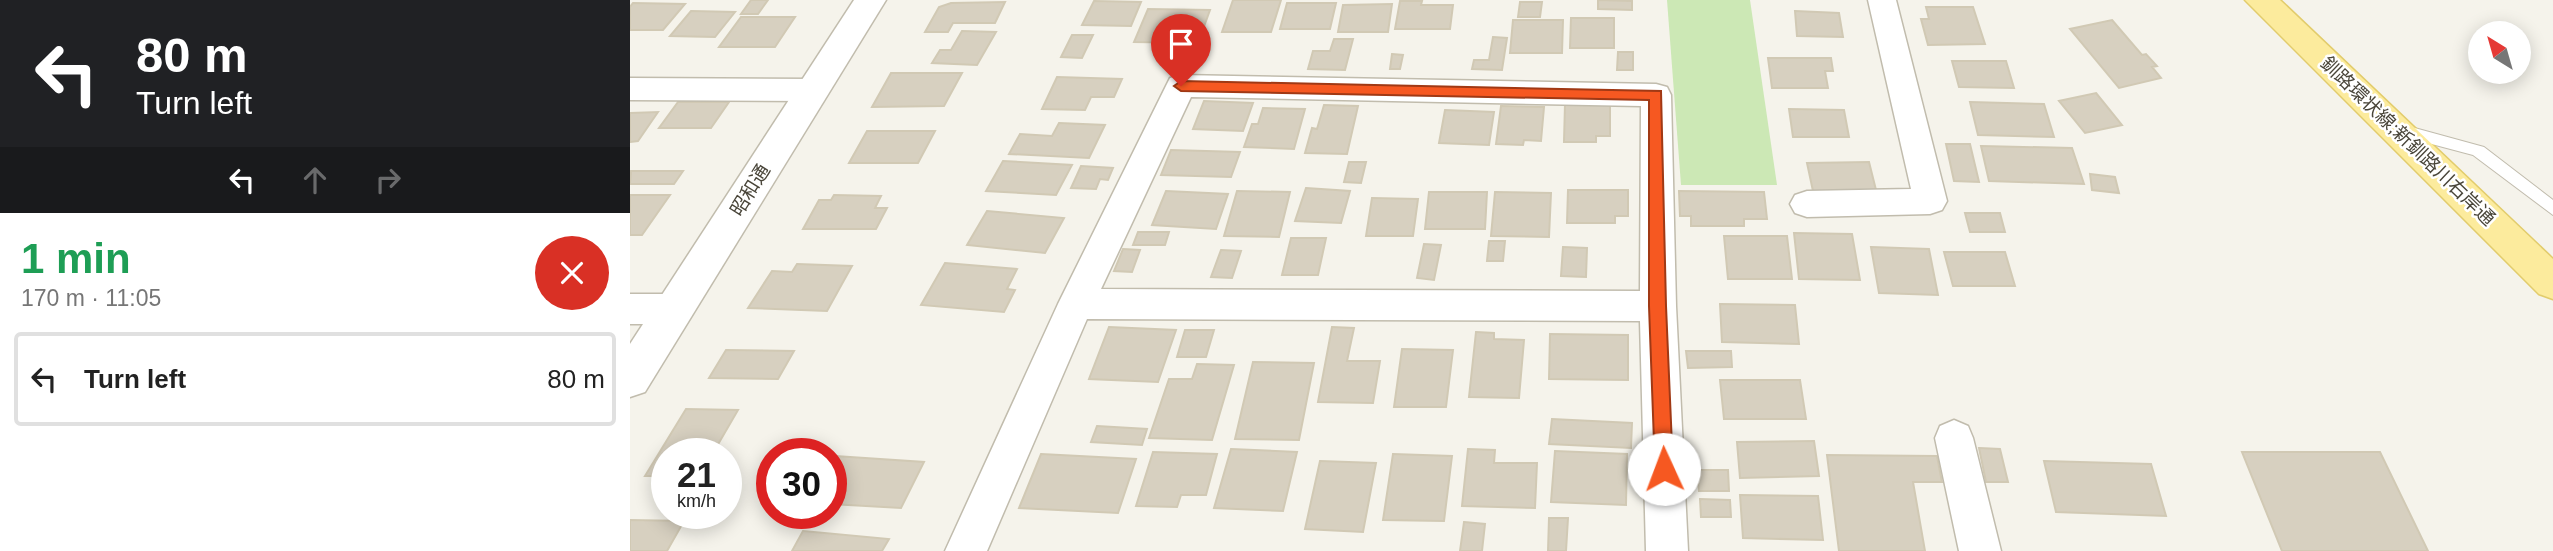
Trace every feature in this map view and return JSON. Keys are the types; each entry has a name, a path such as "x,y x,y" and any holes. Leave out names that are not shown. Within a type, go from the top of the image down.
{"main road":[{"name":"釧路環状線;新釧路川右岸通","path":"2261,0 2553,283"}],"street":[{"name":"昭和通","path":"630,379 870,0"},
{"path":"1807,204 1930,201 1882,0"},
{"path":"966,551 1076,304 1181,86 1656,95 1657,306 1667,551"},
{"path":"630,89 813,90"},
{"path":"1076,304 1657,306"},
{"path":"630,309 675,309"},
{"path":"1954,438 1980,551"}],"lane":[{"path":"2396,129 2478,151 2553,209"}],"green space":[{"path":"1667,0 1750,0 1777,185 1681,185"}],"building":[{"path":"751,0 768,0 758,14 741,14"},
{"path":"1233,0 1281,0 1271,32 1222,32"},
{"path":"1598,0 1632,1 1632,10 1598,9"},
{"path":"1094,1 1141,2 1131,26 1082,25"},
{"path":"1400,1 1422,1 1421,5 1453,5 1450,29 1395,29"},
{"path":"1005,2 995,23 953,23 948,32 925,32 939,7 951,3"},
{"path":"1520,2 1542,2 1540,17 1518,17"},
{"path":"633,3 685,4 663,30 630,30 630,7"},
{"path":"1287,3 1336,3 1330,29 1280,29"},
{"path":"1392,4 1388,32 1338,32 1343,5"},
{"path":"1926,7 1973,7 1985,44 1928,45 1921,19 1929,19"},
{"path":"1148,9 1210,10 1198,43 1134,42"},
{"path":"691,11 735,12 715,37 670,36"},
{"path":"1795,11 1839,13 1843,37 1797,36"},
{"path":"741,17 795,17 775,47 719,47"},
{"path":"1571,18 1614,18 1614,48 1570,48"},
{"path":"1513,20 1563,20 1562,53 1510,53"},
{"path":"2112,20 2142,55 2146,54 2157,66 2152,67 2161,78 2119,88 2070,29"},
{"path":"962,31 996,32 977,65 932,63 940,50 951,50"},
{"path":"1072,35 1093,35 1082,58 1061,57"},
{"path":"1493,37 1507,38 1502,70 1472,69 1474,60 1489,60"},
{"path":"1334,39 1353,39 1345,70 1308,69 1313,51 1330,51"},
{"path":"1618,52 1633,52 1633,70 1617,70"},
{"path":"1392,54 1403,55 1400,69 1390,69"},
{"path":"1768,58 1831,58 1833,71 1825,71 1828,88 1772,88"},
{"path":"1952,61 2006,61 2014,88 1959,87"},
{"path":"891,73 962,73 944,106 872,107"},
{"path":"1057,77 1122,79 1114,97 1091,97 1085,110 1042,109"},
{"path":"2096,93 2122,125 2085,133 2059,101"},
{"path":"1204,101 1253,103 1243,131 1193,129"},
{"path":"678,102 729,102 711,128 659,128"},
{"path":"1970,102 2044,104 2054,137 1978,135"},
{"path":"1565,104 1610,104 1610,136 1596,136 1596,142 1564,142"},
{"path":"1324,105 1358,106 1347,154 1305,153 1312,128 1317,129"},
{"path":"1501,106 1544,107 1541,141 1524,140 1523,145 1496,144"},
{"path":"1263,108 1305,109 1294,149 1244,147 1252,124 1258,124"},
{"path":"1789,109 1844,110 1849,137 1793,137"},
{"path":"1445,110 1494,112 1489,145 1439,143"},
{"path":"658,112 638,141 630,142 630,113"},
{"path":"1059,123 1105,125 1089,158 1009,154 1020,134 1052,136"},
{"path":"867,131 935,131 918,163 849,163"},
{"path":"1946,144 1970,144 1979,182 1954,181"},
{"path":"1981,146 2072,148 2084,184 1989,181"},
{"path":"1171,150 1240,152 1231,177 1161,175"},
{"path":"1003,161 1072,165 1056,195 986,191"},
{"path":"1349,162 1366,162 1361,183 1344,182"},
{"path":"1869,162 1877,194 1813,191 1807,163"},
{"path":"1081,166 1113,168 1108,180 1100,179 1096,189 1071,188"},
{"path":"631,171 683,171 674,184 630,184"},
{"path":"2090,174 2115,177 2119,193 2092,190"},
{"path":"1306,188 1350,191 1341,223 1295,221"},
{"path":"1568,190 1628,190 1628,216 1615,216 1615,223 1567,223"},
{"path":"1166,191 1228,194 1216,229 1152,225"},
{"path":"1237,191 1290,192 1279,237 1224,236"},
{"path":"1679,191 1764,192 1767,219 1744,219 1744,226 1691,226 1691,216 1680,216"},
{"path":"1429,192 1487,192 1485,229 1425,229"},
{"path":"1495,192 1551,193 1549,237 1491,236"},
{"path":"630,195 670,195 642,235 630,235"},
{"path":"834,195 881,196 875,208 887,208 876,229 803,229 819,200 831,200"},
{"path":"1372,198 1418,199 1413,236 1366,236"},
{"path":"987,211 1064,218 1045,253 967,245"},
{"path":"1965,213 2000,213 2005,232 1970,232"},
{"path":"1138,232 1169,232 1165,245 1133,245"},
{"path":"1794,233 1852,234 1860,280 1799,279"},
{"path":"1724,236 1787,236 1792,279 1728,279"},
{"path":"1291,238 1326,238 1318,275 1282,275"},
{"path":"1489,241 1505,241 1503,261 1487,261"},
{"path":"1424,244 1441,245 1434,280 1417,278"},
{"path":"1563,247 1587,248 1586,277 1561,276"},
{"path":"1871,247 1929,249 1938,295 1879,293"},
{"path":"1123,249 1140,250 1132,272 1114,271"},
{"path":"1221,250 1241,251 1232,278 1211,277"},
{"path":"1944,252 2005,252 2015,286 1953,286"},
{"path":"945,263 1017,269 1007,289 1015,290 1004,312 921,305"},
{"path":"797,264 852,266 827,311 748,308 772,271 792,272"},
{"path":"1720,304 1795,305 1799,344 1722,342"},
{"path":"1109,327 1176,330 1158,382 1089,379"},
{"path":"1332,327 1354,328 1347,361 1380,361 1373,403 1318,402"},
{"path":"1185,330 1214,330 1206,357 1177,357"},
{"path":"1476,332 1494,333 1494,339 1524,340 1519,398 1469,397"},
{"path":"1550,334 1628,335 1628,380 1549,379"},
{"path":"1402,349 1453,350 1446,407 1394,407"},
{"path":"726,350 794,351 778,379 709,378"},
{"path":"1686,351 1731,351 1732,367 1688,368"},
{"path":"1253,362 1314,363 1299,440 1235,439"},
{"path":"1197,364 1234,365 1212,440 1149,438 1169,379 1192,379"},
{"path":"1720,380 1800,380 1806,419 1724,419"},
{"path":"686,409 738,410 722,438 668,438"},
{"path":"1552,419 1632,423 1631,448 1549,444"},
{"path":"1097,426 1147,429 1142,445 1091,442"},
{"path":"1814,441 1819,476 1740,478 1737,442"},
{"path":"1979,448 2000,449 2008,482 1986,482"},
{"path":"1231,449 1297,452 1283,511 1214,508"},
{"path":"1468,449 1495,450 1494,463 1537,463 1535,508 1462,506"},
{"path":"1555,451 1627,454 1626,505 1551,502"},
{"path":"1153,452 1217,454 1206,495 1181,495 1177,507 1136,506"},
{"path":"2242,452 2380,452 2428,551 2282,551"},
{"path":"1041,454 1136,459 1118,513 1019,508"},
{"path":"1393,454 1452,456 1444,521 1383,520"},
{"path":"1827,455 1937,456 1942,482 1913,482 1925,551 1839,551"},
{"path":"847,457 924,462 901,508 847,505"},
{"path":"1320,461 1376,463 1363,532 1305,529"},
{"path":"2044,461 2151,464 2166,516 2056,512"},
{"path":"1697,470 1728,470 1729,491 1699,491"},
{"path":"1740,495 1818,496 1823,540 1743,538"},
{"path":"1700,499 1730,500 1731,517 1701,517"},
{"path":"1549,518 1568,518 1566,551 1548,551"},
{"path":"630,520 651,520 651,529 679,529 667,551 630,551"},
{"path":"1464,522 1485,524 1482,551 1460,551"},
{"path":"803,531 889,539 882,551 792,551"}],"route":[{"path":"1181,86 1656,95 1657,306 1664,469"}]}
